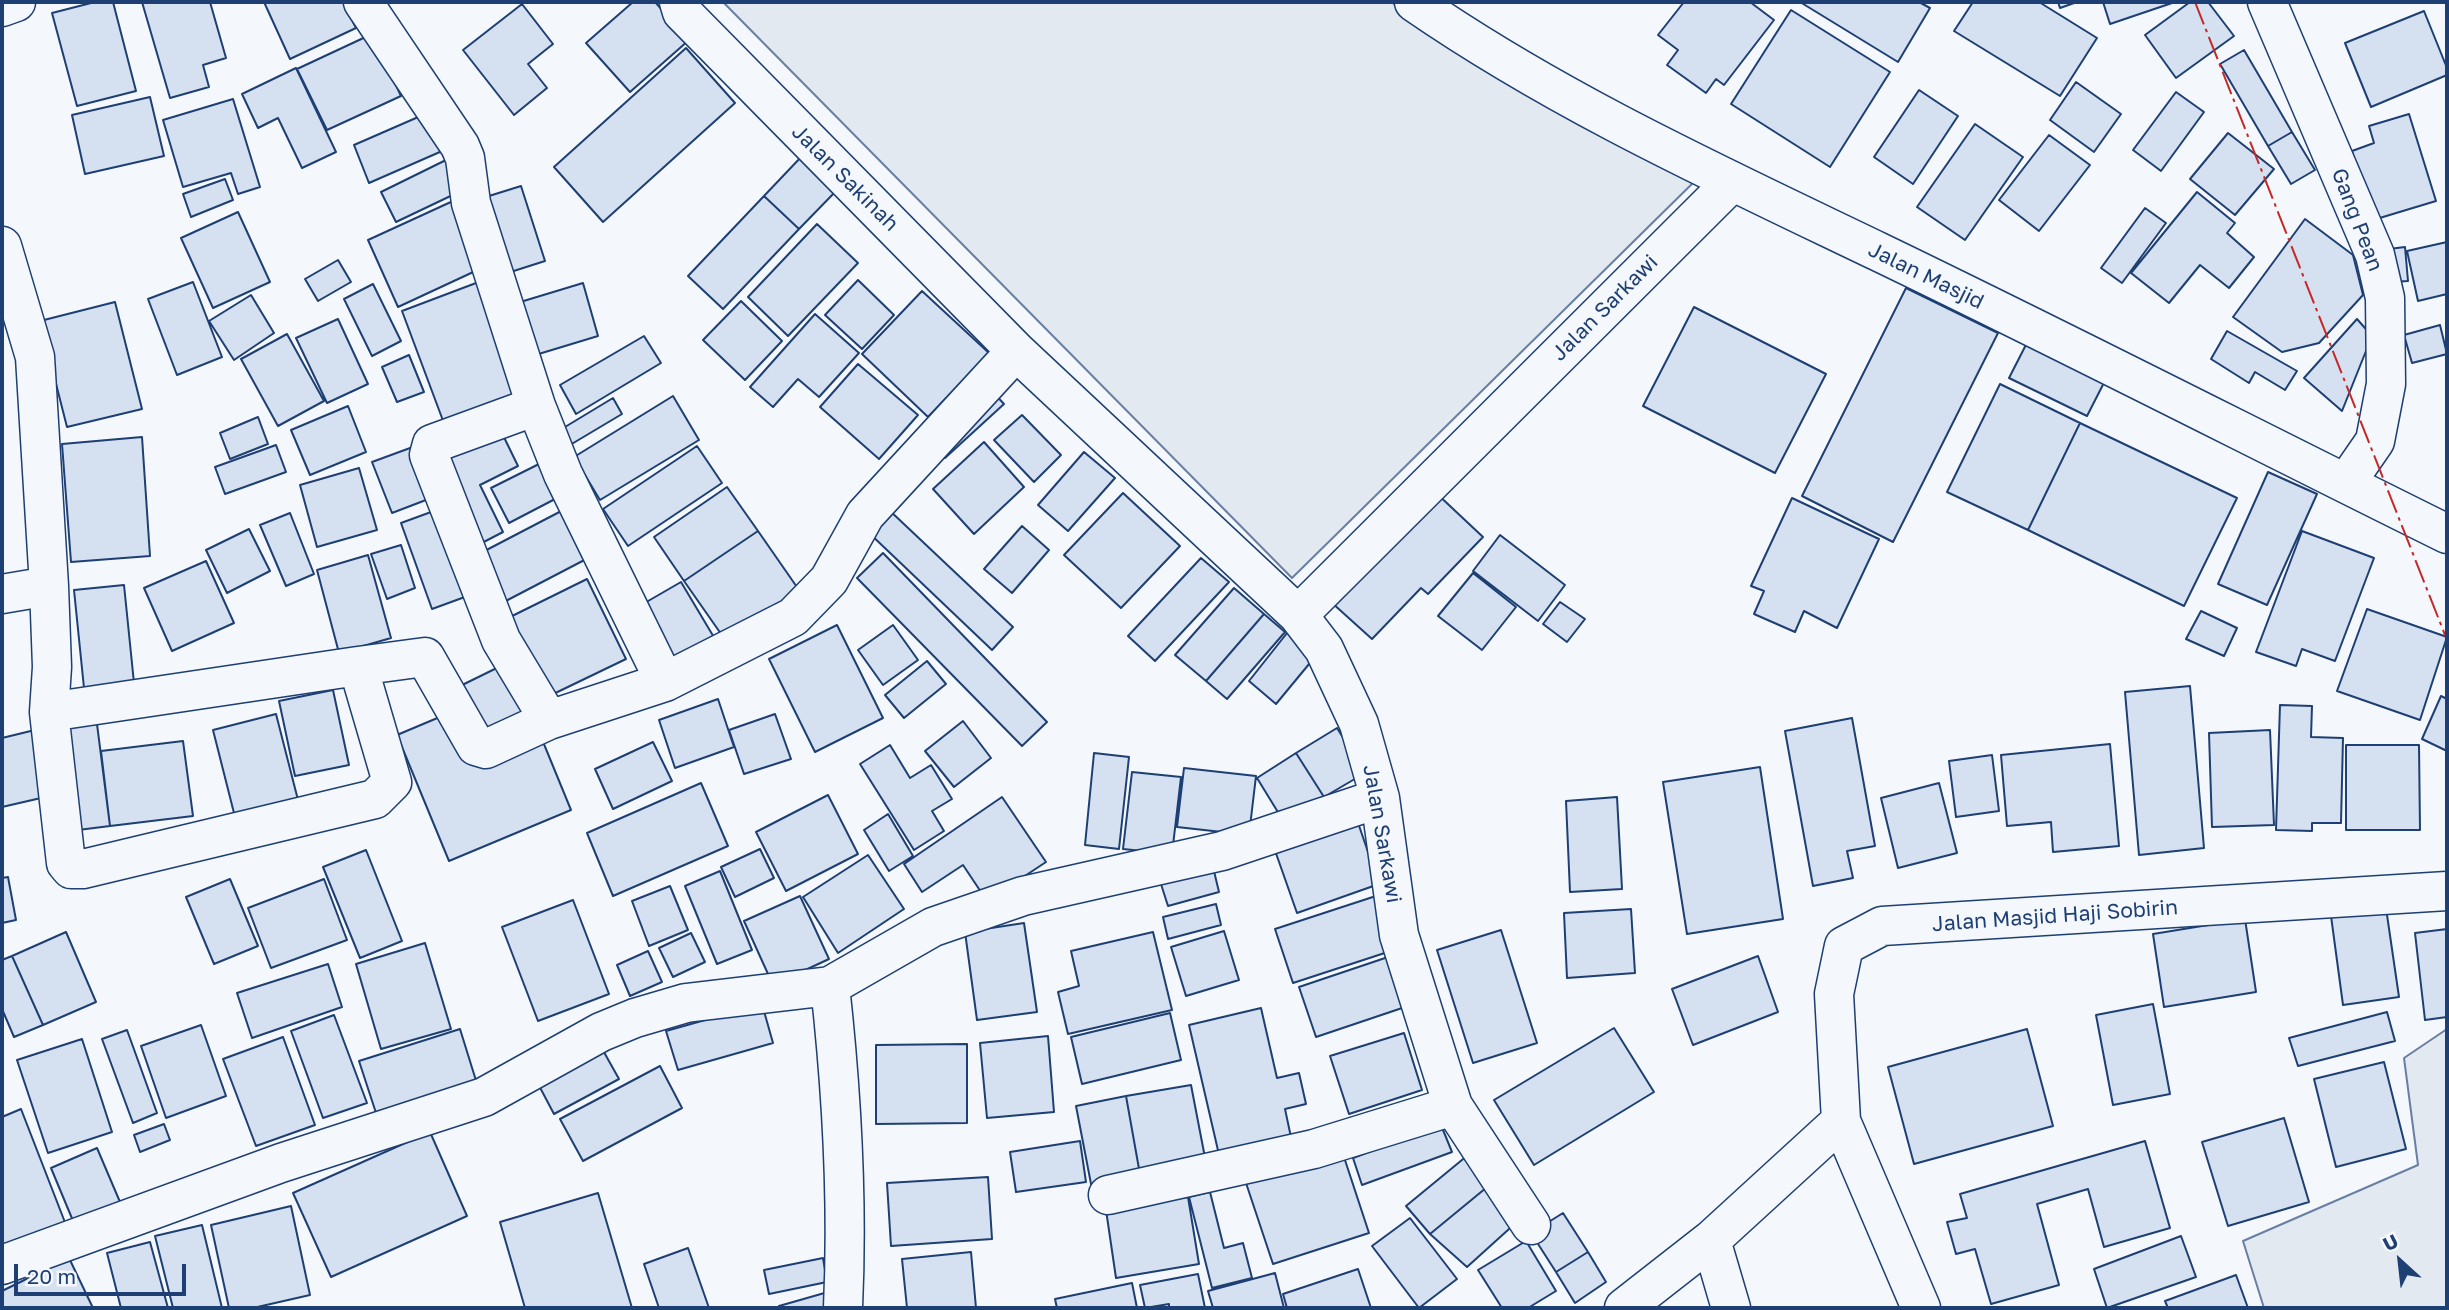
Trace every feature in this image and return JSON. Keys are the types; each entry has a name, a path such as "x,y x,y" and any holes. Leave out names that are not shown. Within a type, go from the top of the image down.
{"street":[{"path":"2,6 16,2"},
{"path":"363,2 460,146 465,158 471,204 537,406 563,474 665,682"},
{"name":"Jalan Sakinah","path":"679,2 682,12 1016,351 1298,615"},
{"name":"Gang Pean","path":"2267,2 2375,255 2385,298 2386,384 2375,441 2346,484"},
{"name":"Jalan Masjid","path":"1424,4 1489,53 1731,183 1877,251 2447,534"},
{"name":"Jalan Sarkawi","path":"1531,1225 1453,1106 1399,935 1380,798 1359,724 1324,649 1298,615 1731,183"},
{"path":"2,246 34,357 49,586 52,667 49,712 66,863 71,869 83,869 375,799 385,792 392,782 358,666"},
{"path":"49,712 425,657 476,746 486,749 549,720 665,682 793,617 829,580 866,515 1016,351"},
{"path":"537,406 432,444 429,455 501,640 549,720"},
{"path":"2,594 49,586"},
{"path":"2,1265 281,1163 484,1097 601,1032 635,1018 686,1003 830,986 933,927 1010,900 1222,851 1380,798"},
{"name":"Jalan Masjid Haji Sobirin","path":"1841,1121 1834,994 1843,946 1882,926 2447,891"},
{"path":"830,986 844,1142 847,1220 843,1308"},
{"path":"1108,1195 1314,1149 1453,1106"},
{"path":"1623,1308 1711,1240 1841,1121 1921,1308"},
{"path":"1711,1240 1731,1308"}],"shaded area":[{"path":"723,2 1391,2 1424,24 1701,175 1292,578"},
{"path":"2447,1029 2447,1308 2264,1308 2243,1241 2418,1165 2404,1058"}],"building":[{"path":"95,2 113,2 136,91 77,106 52,13"},
{"path":"142,2 210,2 226,58 203,65 209,87 170,98"},
{"path":"264,2 343,2 356,28 290,59"},
{"path":"633,2 655,2 689,40 630,92 586,43"},
{"path":"1684,2 1750,2 1774,20 1724,85 1716,79 1706,93 1667,65 1678,50 1658,35"},
{"path":"1800,2 1919,2 1930,8 1898,62"},
{"path":"1973,2 2039,2 2097,38 2060,96 1954,31"},
{"path":"2058,2 2077,2 2060,8"},
{"path":"2103,2 2175,2 2110,24"},
{"path":"2190,2 2208,2 2234,36 2176,78 2145,35"},
{"path":"522,4 553,44 528,64 547,88 514,115 463,50"},
{"path":"1791,10 1890,72 1830,167 1731,104"},
{"path":"2424,11 2447,68 2447,75 2371,107 2345,43"},
{"path":"372,34 401,96 327,130 297,69"},
{"path":"686,48 735,103 603,222 554,167"},
{"path":"2244,50 2292,132 2268,146 2220,64"},
{"path":"296,68 336,152 302,168 278,118 258,128 242,94"},
{"path":"2076,82 2121,114 2094,152 2050,120"},
{"path":"1919,90 1958,116 1913,184 1874,157"},
{"path":"2176,92 2204,112 2161,171 2133,150"},
{"path":"150,97 164,156 85,174 72,115"},
{"path":"233,99 260,187 238,194 231,173 183,187 163,120"},
{"path":"432,111 449,148 369,183 354,145"},
{"path":"2409,114 2436,201 2373,220 2352,151 2374,143 2369,126"},
{"path":"1975,124 2023,157 1965,240 1917,207"},
{"path":"2292,132 2315,170 2291,184 2268,146"},
{"path":"2228,133 2274,169 2235,215 2190,179"},
{"path":"2049,135 2090,165 2039,231 1999,200"},
{"path":"802,156 837,190 799,229 764,196"},
{"path":"446,160 461,191 396,222 381,192"},
{"path":"225,179 233,200 191,217 183,194"},
{"path":"521,186 545,261 498,276 473,201"},
{"path":"2197,192 2235,223 2227,233 2254,257 2229,288 2200,265 2169,303 2131,273"},
{"path":"764,196 799,229 723,309 688,276"},
{"path":"453,201 484,267 398,307 368,240"},
{"path":"2145,208 2166,223 2122,283 2101,268"},
{"path":"238,212 270,282 213,308 181,238"},
{"path":"2305,219 2353,255 2363,295 2319,343 2282,352 2233,317"},
{"path":"817,224 858,263 788,336 748,297"},
{"path":"2447,242 2447,294 2418,301 2407,251"},
{"path":"2405,247 2408,281 2392,282 2389,249"},
{"path":"338,260 351,282 318,301 305,279"},
{"path":"484,280 527,396 445,426 402,311"},
{"path":"858,280 894,315 862,349 825,315"},
{"path":"193,282 222,357 177,375 148,299"},
{"path":"583,283 598,336 532,356 517,303"},
{"path":"373,284 401,341 372,356 344,299"},
{"path":"1906,288 1998,333 1893,542 1802,496"},
{"path":"922,291 989,353 928,417 862,354"},
{"path":"251,295 274,333 234,360 209,321"},
{"path":"741,301 782,341 745,380 703,340"},
{"path":"115,302 142,409 67,427 40,321"},
{"path":"1694,307 1826,374 1775,473 1643,406"},
{"path":"815,314 859,353 819,397 798,379 773,407 750,387"},
{"path":"338,319 368,384 327,403 296,338"},
{"path":"2357,319 2372,336 2342,411 2304,378"},
{"path":"2440,325 2447,354 2412,363 2404,335"},
{"path":"2033,331 2111,369 2087,416 2009,378"},
{"path":"2227,331 2297,371 2285,390 2255,372 2249,383 2211,359"},
{"path":"287,334 324,401 278,426 241,359"},
{"path":"644,336 661,363 576,414 560,385"},
{"path":"409,355 424,392 397,402 382,367"},
{"path":"858,364 918,415 879,459 820,407"},
{"path":"2000,384 2080,423 2028,530 1947,492"},
{"path":"991,390 1004,404 945,458 932,444"},
{"path":"673,396 699,440 600,500 574,457"},
{"path":"613,398 622,414 570,445 560,430"},
{"path":"348,406 366,452 310,475 291,430"},
{"path":"1022,415 1061,455 1034,482 994,440"},
{"path":"258,417 268,444 230,459 220,433"},
{"path":"2080,423 2237,498 2184,606 2028,530"},
{"path":"499,427 518,466 480,485 503,532 476,546 433,459"},
{"path":"142,437 150,556 71,562 62,444"},
{"path":"984,442 1024,487 974,534 933,489"},
{"path":"421,444 439,495 392,513 372,462"},
{"path":"276,445 286,472 225,494 215,467"},
{"path":"697,446 722,483 628,546 603,509"},
{"path":"1084,452 1115,478 1068,531 1038,505"},
{"path":"539,464 557,498 509,523 491,488"},
{"path":"359,468 377,530 317,547 300,485"},
{"path":"2268,472 2317,494 2267,605 2218,584"},
{"path":"727,487 758,531 684,581 654,537"},
{"path":"1434,491 1483,537 1428,594 1421,588 1372,639 1331,602"},
{"path":"1123,493 1180,546 1121,608 1064,555"},
{"path":"1792,498 1879,539 1837,628 1804,611 1795,632 1754,614 1764,591 1751,586"},
{"path":"569,507 594,555 500,604 475,556"},
{"path":"442,508 473,594 432,609 401,523"},
{"path":"888,509 1013,627 992,650 867,531"},
{"path":"290,513 314,574 286,586 260,525"},
{"path":"1022,526 1049,550 1012,593 984,569"},
{"path":"249,529 270,571 227,593 206,550"},
{"path":"758,531 799,590 726,641 684,581"},
{"path":"2302,531 2374,558 2335,661 2302,649 2296,666 2256,652"},
{"path":"1500,535 1565,585 1538,621 1473,571"},
{"path":"401,545 415,588 387,599 371,554"},
{"path":"883,553 1047,722 1022,746 857,578"},
{"path":"368,555 391,638 339,653 317,570"},
{"path":"1201,558 1229,582 1155,661 1128,636"},
{"path":"206,561 234,623 172,651 144,588"},
{"path":"1473,573 1516,607 1482,650 1438,616"},
{"path":"587,579 626,659 545,698 506,619"},
{"path":"681,582 715,639 670,665 636,608"},
{"path":"124,585 134,683 84,688 74,590"},
{"path":"1234,588 1264,614 1206,681 1175,655"},
{"path":"1560,602 1585,619 1567,642 1543,624"},
{"path":"2367,609 2447,637 2420,720 2337,691"},
{"path":"2201,611 2237,628 2224,656 2186,639"},
{"path":"1264,614 1285,632 1227,699 1206,681"},
{"path":"837,625 883,718 815,752 769,659"},
{"path":"893,625 918,660 883,685 858,650"},
{"path":"1291,628 1319,652 1276,704 1249,681"},
{"path":"927,661 946,684 904,718 885,695"},
{"path":"509,662 535,715 480,742 454,689"},
{"path":"2190,686 2204,848 2139,855 2125,692"},
{"path":"333,690 349,765 295,776 279,701"},
{"path":"2441,696 2447,699 2447,751 2422,739"},
{"path":"718,699 734,747 675,768 659,720"},
{"path":"2280,705 2312,706 2311,737 2343,738 2341,823 2312,823 2312,831 2276,830"},
{"path":"454,711 474,758 539,732 571,810 449,861 397,735"},
{"path":"276,714 298,800 235,817 213,730"},
{"path":"775,714 791,759 744,774 729,730"},
{"path":"1852,718 1875,846 1847,851 1853,878 1813,886 1785,731"},
{"path":"963,721 991,758 954,787 925,751"},
{"path":"97,724 110,826 70,831 57,729"},
{"path":"1337,728 1365,773 1324,797 1296,753"},
{"path":"39,729 54,795 2,807 2,738"},
{"path":"2270,730 2274,825 2212,827 2209,733"},
{"path":"183,741 193,816 110,826 101,751"},
{"path":"653,742 672,781 613,809 595,769"},
{"path":"2110,744 2119,846 2053,852 2051,822 2007,826 2001,755"},
{"path":"890,745 910,778 931,765 952,799 932,811 944,831 914,850 860,764"},
{"path":"2346,745 2419,745 2420,830 2346,830"},
{"path":"1094,753 1129,757 1119,849 1085,845"},
{"path":"1296,753 1324,797 1284,822 1257,778"},
{"path":"1992,755 1999,811 1956,817 1949,761"},
{"path":"1760,767 1783,919 1687,934 1663,782"},
{"path":"1184,768 1256,776 1249,835 1177,827"},
{"path":"1132,772 1181,777 1172,854 1123,849"},
{"path":"701,783 728,846 613,896 587,833"},
{"path":"1939,783 1957,853 1898,868 1881,798"},
{"path":"828,795 858,854 786,891 756,832"},
{"path":"1002,797 1046,862 987,901 963,865 922,892 904,864"},
{"path":"1617,797 1622,889 1570,892 1566,801"},
{"path":"888,814 913,856 889,871 864,830"},
{"path":"1355,814 1379,884 1297,913 1272,842"},
{"path":"760,849 774,878 735,897 721,867"},
{"path":"366,850 402,941 360,958 323,867"},
{"path":"868,855 904,909 838,953 803,897"},
{"path":"1213,867 1219,892 1168,906 1160,881"},
{"path":"720,871 752,950 717,964 685,886"},
{"path":"8,877 16,920 2,923 2,878"},
{"path":"230,879 258,946 214,964 186,897"},
{"path":"324,879 347,940 271,968 248,908"},
{"path":"670,886 688,930 649,946 632,901"},
{"path":"1382,894 1400,948 1293,983 1275,929"},
{"path":"800,896 829,959 773,985 744,921"},
{"path":"573,900 609,994 538,1021 502,927"},
{"path":"1216,904 1221,925 1168,939 1163,917"},
{"path":"2386,908 2399,997 2343,1005 2331,916"},
{"path":"1631,909 1635,973 1567,978 1564,913"},
{"path":"2245,919 2256,992 2164,1007 2153,934"},
{"path":"1024,923 1037,1012 977,1020 965,932"},
{"path":"2447,929 2447,1017 2425,1020 2415,933"},
{"path":"1501,930 1537,1043 1473,1063 1437,950"},
{"path":"1224,931 1239,980 1186,996 1171,947"},
{"path":"66,932 96,1002 43,1025 12,956"},
{"path":"1153,932 1172,1010 1068,1034 1058,992 1079,986 1071,951"},
{"path":"691,933 705,962 673,977 659,948"},
{"path":"425,943 451,1029 381,1049 356,964"},
{"path":"648,951 662,982 630,996 617,965"},
{"path":"1397,954 1414,1004 1316,1037 1299,987"},
{"path":"12,956 43,1025 14,1037 2,1009 2,960"},
{"path":"1758,956 1778,1012 1693,1045 1672,989"},
{"path":"328,964 342,1007 252,1038 237,993"},
{"path":"762,1004 773,1043 678,1070 666,1031"},
{"path":"2153,1004 2170,1094 2113,1105 2096,1015"},
{"path":"1261,1008 1277,1078 1299,1073 1306,1104 1285,1109 1292,1142 1220,1159 1189,1025"},
{"path":"2387,1012 2395,1041 2298,1066 2289,1038"},
{"path":"1170,1013 1181,1060 1082,1084 1071,1037"},
{"path":"334,1015 367,1103 323,1118 291,1031"},
{"path":"201,1025 226,1096 166,1118 141,1046"},
{"path":"1614,1028 1654,1092 1534,1165 1494,1100"},
{"path":"460,1029 478,1087 378,1119 359,1061"},
{"path":"2027,1029 2053,1126 1914,1164 1888,1067"},
{"path":"127,1030 157,1113 133,1123 102,1039"},
{"path":"1404,1033 1422,1090 1349,1114 1330,1056"},
{"path":"1048,1036 1054,1112 987,1118 980,1043"},
{"path":"283,1037 315,1125 256,1146 223,1059"},
{"path":"82,1039 112,1132 48,1153 17,1060"},
{"path":"967,1044 967,1123 876,1124 876,1045"},
{"path":"600,1045 619,1079 554,1114 536,1080"},
{"path":"2384,1062 2406,1149 2336,1167 2314,1079"},
{"path":"660,1066 682,1108 583,1161 560,1119"},
{"path":"1191,1085 1207,1168 1141,1180 1126,1096"},
{"path":"1126,1096 1141,1180 1092,1189 1076,1106"},
{"path":"21,1109 66,1225 2,1250 2,1117"},
{"path":"2284,1118 2309,1202 2228,1226 2202,1142"},
{"path":"164,1124 170,1140 140,1152 134,1135"},
{"path":"1441,1125 1452,1152 1362,1185 1353,1158"},
{"path":"430,1132 467,1216 331,1277 293,1193"},
{"path":"1080,1141 1086,1182 1016,1192 1010,1152"},
{"path":"2145,1141 2170,1228 2104,1247 2088,1189 2037,1204 2059,1285 1991,1304 1975,1249 1956,1254 1947,1222 1967,1218 1960,1194"},
{"path":"97,1148 123,1209 76,1228 51,1168"},
{"path":"1342,1151 1369,1233 1273,1264 1246,1183"},
{"path":"1468,1155 1492,1183 1430,1234 1406,1206"},
{"path":"988,1177 992,1239 891,1246 887,1183"},
{"path":"1492,1183 1519,1220 1467,1267 1430,1234"},
{"path":"1210,1192 1224,1248 1243,1243 1252,1278 1212,1288 1189,1197"},
{"path":"598,1193 632,1308 525,1308 500,1222"},
{"path":"1188,1197 1199,1264 1116,1278 1106,1210"},
{"path":"291,1206 310,1295 253,1308 229,1308 211,1225"},
{"path":"1563,1213 1588,1252 1556,1272 1531,1233"},
{"path":"1410,1218 1457,1279 1419,1308 1372,1246"},
{"path":"202,1225 222,1308 173,1308 155,1236"},
{"path":"2181,1236 2196,1277 2107,1308 2094,1269"},
{"path":"1526,1241 1556,1291 1528,1308 1502,1308 1478,1270"},
{"path":"150,1242 168,1308 121,1308 107,1253"},
{"path":"688,1248 709,1308 659,1308 644,1264"},
{"path":"971,1252 976,1308 907,1308 902,1259"},
{"path":"1588,1252 1606,1282 1575,1303 1556,1272"},
{"path":"69,1258 93,1308 3,1308 2,1291"},
{"path":"823,1258 827,1282 769,1294 764,1270"},
{"path":"1358,1269 1371,1308 1287,1308 1283,1294"},
{"path":"1275,1273 1284,1308 1213,1308 1208,1291"},
{"path":"1198,1274 1205,1308 1169,1308 1169,1304 1145,1308 1140,1285"},
{"path":"2236,1275 2248,1308 2168,1308 2165,1301"},
{"path":"1132,1283 1137,1308 1057,1308 1055,1299"},
{"path":"828,1292 833,1308 779,1306"}],"power":[{"path":"2195,2 2447,640"}]}
